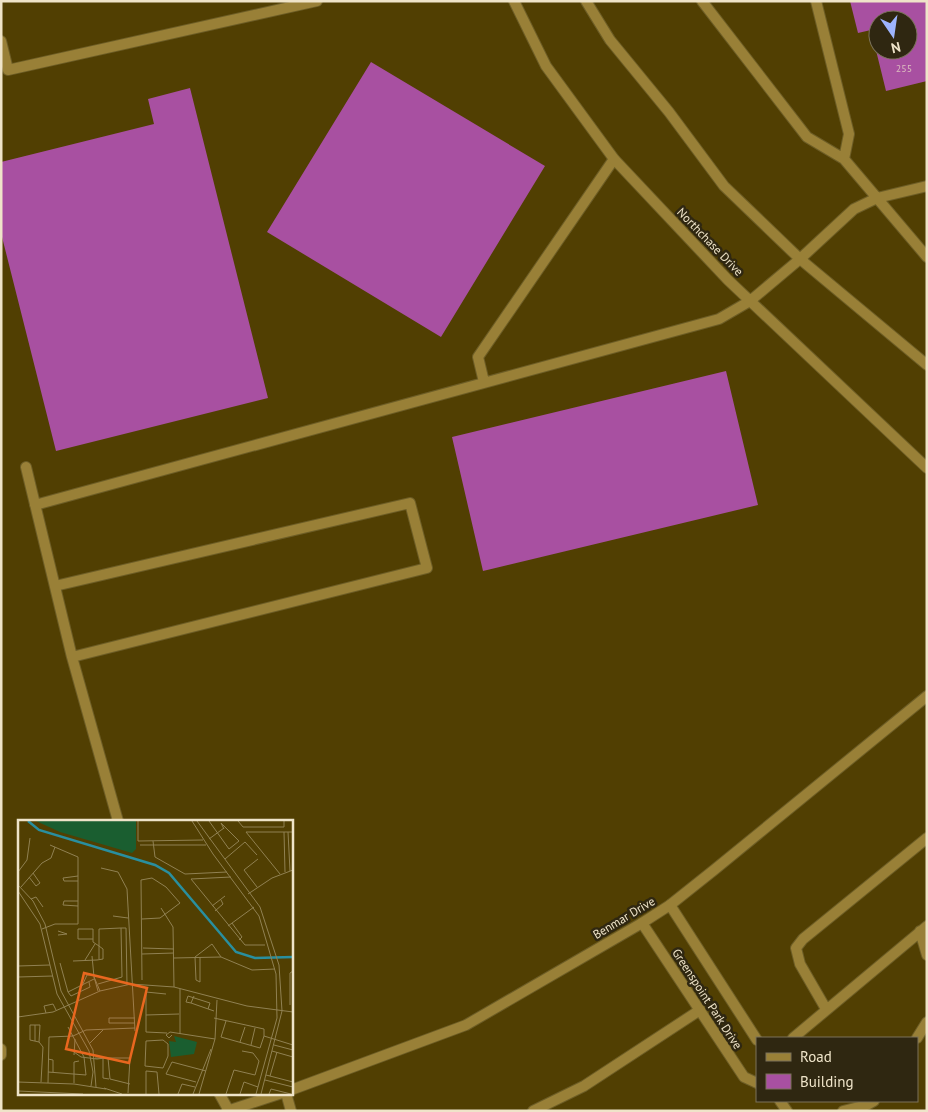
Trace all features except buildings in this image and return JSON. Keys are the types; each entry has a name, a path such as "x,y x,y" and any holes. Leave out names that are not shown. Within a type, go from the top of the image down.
{"street":[{"name":"Northchase Drive","path":"514,1 546,66 614,159 750,301 927,468"},
{"path":"586,1 610,40 669,112 724,186 800,259 927,365"},
{"path":"702,1 807,137 844,159 927,257"},
{"path":"816,1 849,134 844,159"},
{"path":"1,41 8,70 314,2"},
{"path":"484,382 478,357 614,159"},
{"path":"35,505 720,319 750,301 800,259 854,208 877,198 927,186"},
{"path":"26,467 72,657 118,820"},
{"path":"55,586 410,503 428,568 72,657"},
{"name":"Benmar Drive","path":"292,1090 466,1025 642,923 670,905 927,696"},
{"path":"826,1009 800,964 796,948 803,939 927,838"},
{"name":"Greenspoint Park Drive","path":"670,905 756,1038"},
{"name":"Greenspoint Park Drive","path":"642,923 744,1077 756,1083"},
{"path":"794,1037 924,928"},
{"path":"924,928 927,955"},
{"path":"533,1111 584,1086 700,1010"},
{"path":"918,1037 927,1022"},
{"path":"1,1049 1,1055"},
{"path":"220,1094 228,1111 281,1094"},
{"path":"284,1094 291,1111"},
{"path":"843,1111 872,1102"}]}
